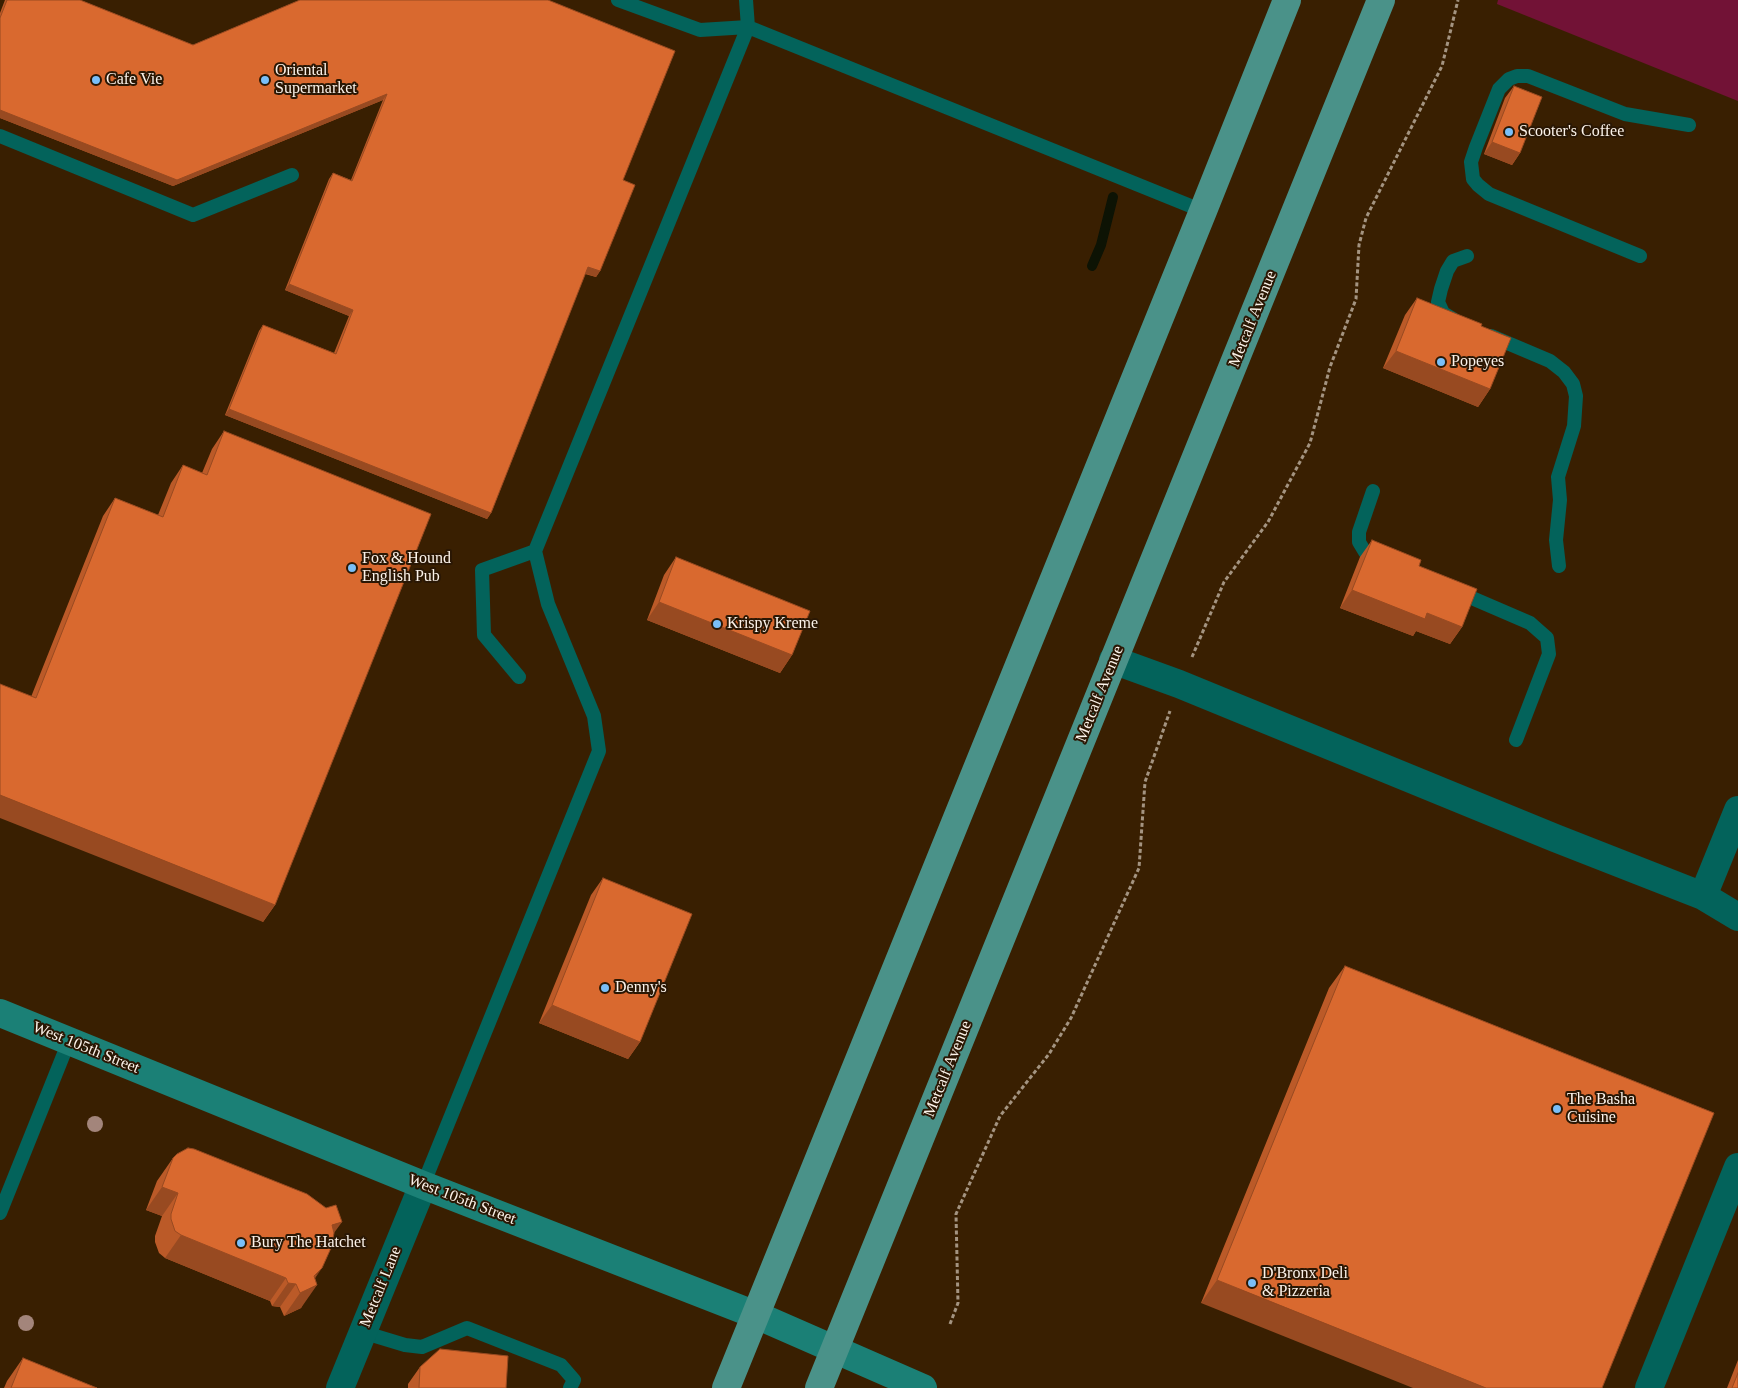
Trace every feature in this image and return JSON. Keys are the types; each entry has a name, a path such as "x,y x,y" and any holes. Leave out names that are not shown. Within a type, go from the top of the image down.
{"main road":[{"path":"726,1388 1287,0"},
{"name":"Metcalf Avenue","path":"820,1388 1381,0"}],"street":[{"path":"1114,660 1184,686 1555,838 1703,896 1738,917"},
{"path":"1703,896 1738,810"},
{"name":"West 105th Street","path":"0,1013 423,1185 756,1315 923,1388"},
{"path":"1649,1388 1738,1167"},
{"name":"Metcalf Lane","path":"340,1388 423,1185"}],"lane":[{"path":"618,0 700,30 748,27 1203,210"},
{"path":"423,1185 599,751 594,716 548,604 535,551 748,27 746,0"},
{"path":"1640,256 1489,194 1478,185 1474,178 1471,162 1476,147 1499,89 1509,79 1517,76 1528,76 1625,114 1689,125"},
{"path":"0,136 193,215 292,175"},
{"path":"1467,256 1453,261 1447,271 1438,302 1443,313 1471,328 1550,362 1564,372 1573,384 1576,396 1574,426 1558,477 1560,500 1556,540 1559,566"},
{"path":"1373,491 1359,532 1358,542 1366,552 1393,564"},
{"path":"519,677 484,635 482,570 535,551"},
{"path":"1448,588 1530,623 1547,638 1549,654 1516,740"},
{"path":"0,1213 69,1041"},
{"path":"362,1332 405,1345 422,1346 467,1328 561,1365 574,1380 570,1388"}],"shaded area":[{"path":"1498,0 1738,0 1738,101 1497,4"}],"building":[{"path":"7,0 80,0 193,45 300,0 548,0 675,51 623,180 635,185 600,271 588,267 491,513 229,409 263,325 336,354 353,310 289,284 333,173 352,181 387,94 177,180 0,110 0,18"},
{"name":"Scooter's Coffee","path":"1514,86 1542,97 1520,153 1492,142"},
{"name":"Popeyes","path":"1417,298 1482,324 1481,326 1511,338 1490,389 1396,351"},
{"path":"224,431 431,514 275,905 0,795 0,684 36,698 115,498 163,517 183,465 207,475"},
{"path":"1372,540 1421,560 1419,566 1477,589 1462,627 1427,613 1425,619 1352,590"},
{"path":"676,557 810,611 792,655 659,602"},
{"path":"603,878 692,914 640,1042 552,1005"},
{"path":"1345,966 1714,1113 1602,1388 1486,1388 1217,1280"},
{"name":"Bury The Hatchet","path":"188,1148 307,1194 326,1208 336,1205 342,1222 332,1225 334,1233 331,1248 322,1268 314,1276 317,1285 300,1293 296,1284 288,1283 286,1278 175,1231 171,1214 178,1193 162,1187 173,1158"},
{"path":"440,1349 508,1356 506,1388 419,1388 420,1367"},
{"path":"23,1358 97,1388 11,1388"},
{"path":"1738,1373 1738,1388 1732,1388"}],"waterway":[{"path":"1092,266 1101,245 1113,197"}],"place":[{"name":"Cafe Vie","path":"96,80"},
{"name":"Oriental Supermarket","path":"265,80"},
{"name":"Scooter's Coffee","path":"1509,132"},
{"name":"Popeyes","path":"1441,362"},
{"name":"Fox & Hound English Pub","path":"352,568"},
{"name":"Krispy Kreme","path":"717,624"},
{"name":"Denny's","path":"605,988"},
{"name":"The Basha Cuisine","path":"1557,1109"},
{"name":"Bury The Hatchet","path":"241,1243"},
{"name":"D'Bronx Deli & Pizzeria","path":"1252,1283"}]}
